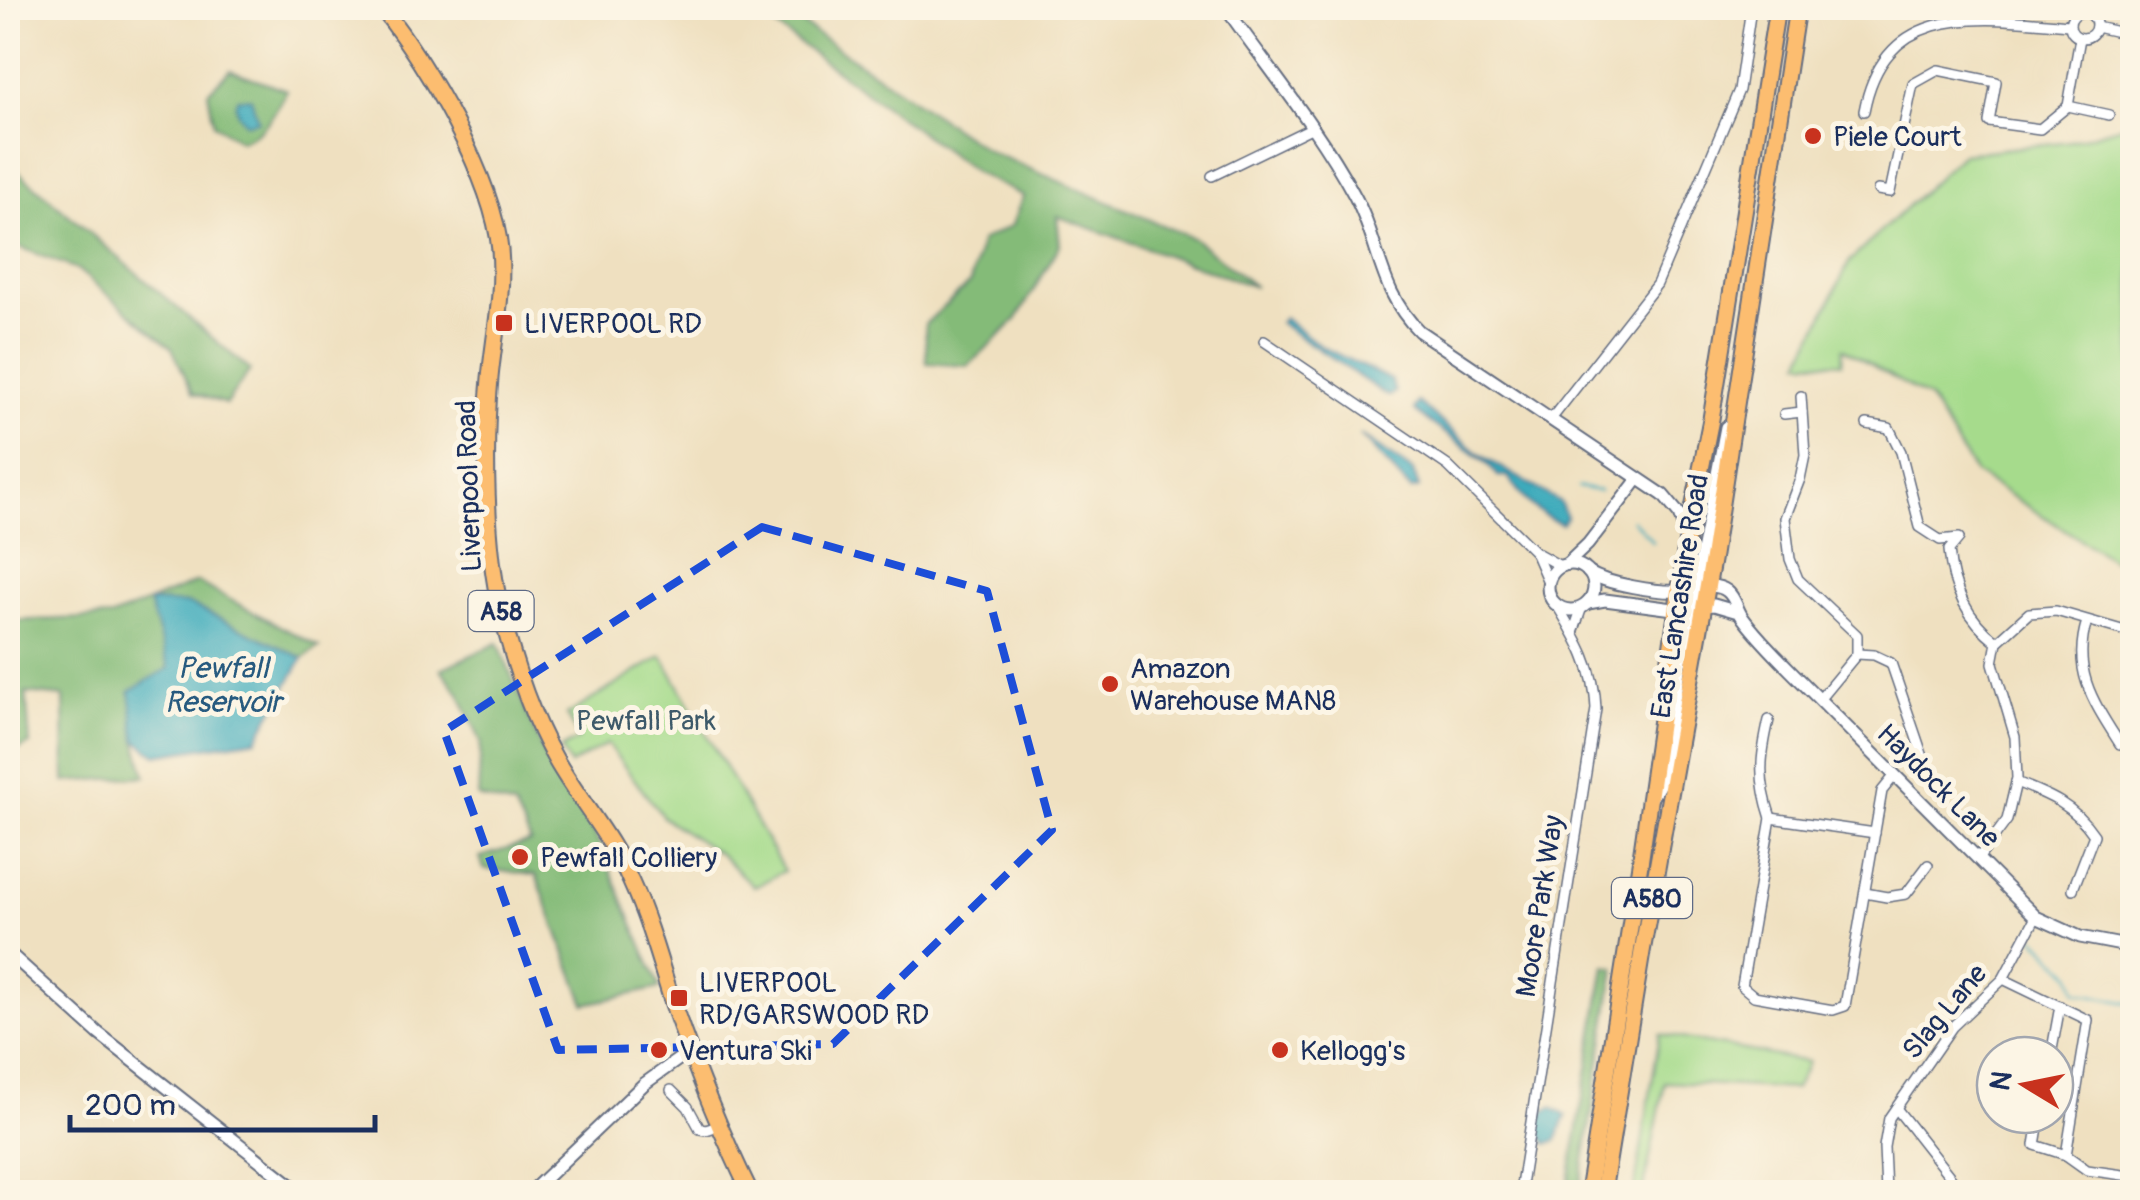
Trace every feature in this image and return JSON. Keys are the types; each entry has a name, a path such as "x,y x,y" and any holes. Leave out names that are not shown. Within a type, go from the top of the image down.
{"highway":[{"name":"Liverpool Road","path":"382,8 459,132 490,208 500,245 488,433 492,547 504,626 554,757 612,845 634,888 718,1126 750,1192"},
{"name":"East Lancashire Road","path":"1603,1192 1700,606 1687,538 1777,8"},
{"name":"East Lancashire Road","path":"1588,1192 1676,612 1694,589 1744,352 1797,11"}],"street":[{"path":"1226,8 1344,176 1364,212 1390,294 1401,313 1419,330 1662,496 1678,514 1687,538"},
{"path":"1552,418 1657,284 1739,90 1750,8"},
{"path":"2082,9 2093,16 2096,28 2090,36 2080,38 2070,25 2072,17 2082,9"},
{"path":"1864,111 1876,70 1900,42 1925,26 1958,18 2070,25"},
{"path":"2096,28 2132,35"},
{"path":"1878,190 1890,192 1913,84 1938,70 1996,82 1990,122 2040,129 2068,106 2080,38"},
{"path":"2068,106 2109,115"},
{"path":"1212,176 1311,128"},
{"path":"1264,341 1448,466 1535,552 1608,581 1694,589"},
{"path":"1800,396 1804,468 1785,518 1786,544 1798,579 1857,636 1857,654 1819,700"},
{"path":"1784,414 1802,412"},
{"path":"1867,424 1889,428 1901,452 1920,527 1940,540 1959,538 1948,550 1950,574 1976,626 1998,642"},
{"path":"1548,582 1588,544 1638,479"},
{"path":"1662,496 1682,498 1698,487"},
{"path":"1574,630 1594,584 1586,570 1588,544"},
{"path":"1535,552 1548,582 1550,599 1558,607 1570,610 1605,600 1676,612 1700,606 1738,612"},
{"name":"Haydock Lane","path":"1694,589 1724,588 1734,599 1738,612 1819,700 2036,917 2080,937 2132,947"},
{"path":"1649,802 1661,782 1680,664 1700,606"},
{"name":"Moore Park Way","path":"1520,1192 1596,709 1593,679 1574,630 1558,607"},
{"path":"1978,859 2006,820 2016,782 2015,736 1993,663 1998,642 2029,613 2056,612 2132,633"},
{"path":"2087,620 2080,645 2088,694 2120,744"},
{"path":"1857,654 1874,655 1891,664 1923,758"},
{"path":"1769,720 1760,763 1762,792 1771,818 1742,986 1754,996 1833,1010 1845,1006 1882,791 1894,775"},
{"path":"2016,782 2057,798 2081,816 2094,835 2073,889"},
{"path":"1771,818 1875,833"},
{"path":"1865,893 1888,897 1906,894 1928,865"},
{"name":"Slag Lane","path":"1886,1192 1884,1147 1889,1118 1952,1027 2003,979 2036,917"},
{"path":"8,952 98,1032 300,1192"},
{"path":"2003,979 2088,1020 2066,1155"},
{"path":"2055,1035 2060,1006"},
{"path":"531,1192 644,1084 690,1051"},
{"path":"668,1105 674,1093 702,1130 718,1126"},
{"path":"1896,1108 1962,1192"},
{"path":"2036,1135 2034,1145 2066,1155 2087,1170 2130,1176"}],"highlighted area":[{"path":"762,527 987,591 1052,830 833,1044 558,1050 444,731"}],"green space":[{"path":"751,8 779,8 988,151 1195,239 1255,287 1057,216 1060,245 1016,320 968,366 927,363 925,324 970,283 981,241 1012,225 1023,196 976,173"},
{"path":"230,70 287,90 263,127 240,141 214,124 208,92"},
{"path":"2132,123 2132,559 2113,560 1975,473 1929,399 1843,348 1842,363 1801,361 1850,261 1962,154 2070,141"},
{"path":"8,163 250,370 226,404 193,393 172,348 77,269 8,243"},
{"path":"197,582 319,647 303,658 189,604 150,602 169,668 136,740 146,776 65,782 64,697 26,693 30,744 9,754 8,621 112,617"},
{"path":"498,643 548,764 593,829 660,988 585,1004 536,875 484,869 480,857 531,842 514,807 478,797 481,742 459,693 441,669"},
{"name":"Pewfall Park","path":"662,656 784,871 754,887 721,855 664,818 607,744 570,765 561,749 579,739 567,715"},
{"path":"1605,966 1615,968 1579,1192 1567,1192"},
{"path":"1660,1034 1808,1062 1795,1089 1665,1082 1643,1192 1634,1192"}],"water":[{"path":"251,98 258,121 246,123 237,112 236,103 237,99"},
{"path":"1284,318 1322,347 1391,380 1395,392 1386,395 1280,323"},
{"path":"1418,402 1479,454 1560,502 1566,517 1562,524 1531,505 1508,476 1498,476 1487,463 1416,412"},
{"path":"1360,435 1413,471 1419,488 1411,490"},
{"name":"Pewfall Reservoir","path":"149,602 189,604 303,658 257,739 156,755 136,740 130,691 169,668"},
{"path":"1552,1107 1566,1116 1557,1140 1547,1144 1538,1130 1543,1112"}],"waterway":[{"path":"1578,487 1599,491"},
{"path":"1632,519 1653,542"},
{"path":"2034,937 2071,974 2077,992 2132,1004"}],"place":[{"name":"Piele Court","path":"1813,136"},
{"name":"LIVERPOOL RD","path":"504,323"},
{"name":"Amazon Warehouse MAN8","path":"1110,684"},
{"name":"Pewfall Colliery","path":"520,857"},
{"name":"LIVERPOOL RD/GARSWOOD RD","path":"679,998"},
{"name":"Ventura Ski","path":"659,1050"},
{"name":"Kellogg's","path":"1280,1050"}]}
